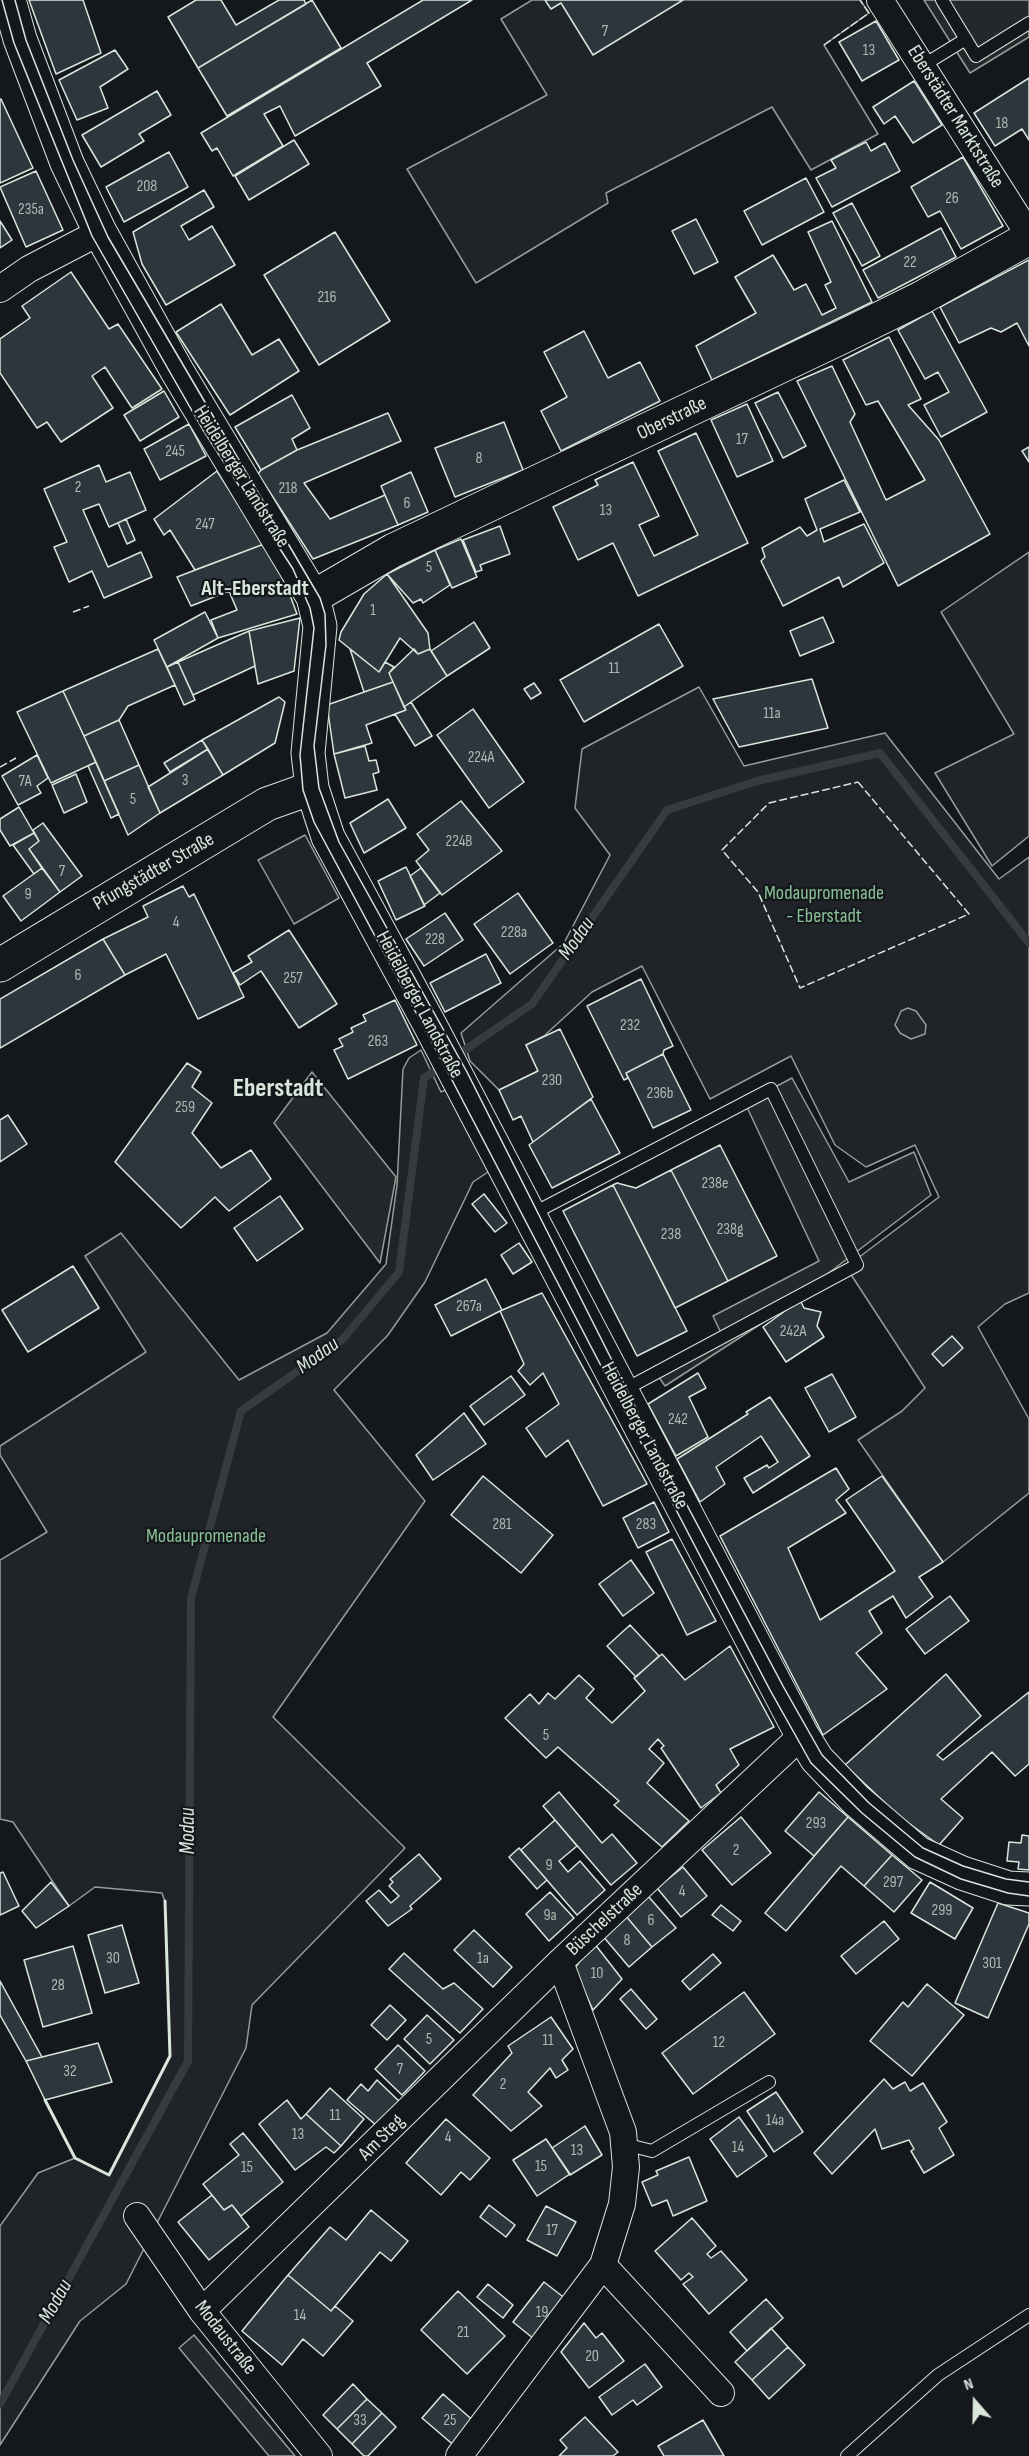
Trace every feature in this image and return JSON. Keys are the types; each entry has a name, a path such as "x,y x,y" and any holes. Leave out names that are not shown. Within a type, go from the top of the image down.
{"street":[{"name":"Heidelberger Landstraße","path":"9,0 20,39 67,163 100,232 177,371 313,597 320,626 308,753 312,788 328,837 437,1036 802,1735 817,1760 856,1800 918,1853 1008,1888 1029,1889"},
{"name":"Eberstädter Marktstraße","path":"880,0 1029,236"},
{"path":"0,289 29,269 100,232"},
{"name":"Oberstraße","path":"313,597 394,550 921,298 1029,236"},
{"name":"Pfungstädter Straße","path":"0,965 267,804 312,788"},
{"name":"Büschelstraße","path":"459,2456 603,2265 622,2204 626,2167 623,2132 609,2088 560,1962 802,1735"},
{"name":"Am Steg","path":"202,2311 560,1962"},
{"name":"Modaustraße","path":"137,2216 202,2311 319,2456"},
{"path":"603,2265 721,2392"}],"lane":[{"path":"942,0 976,56 1029,23"},
{"path":"922,66 966,39"},
{"path":"530,1215 771,1089 857,1265 621,1392"},
{"path":"624,2144 652,2151 769,2082"},
{"path":"847,2456 938,2375 1029,2315"}],"green space":[{"path":"532,0 860,0 869,13 824,45 878,134 811,170 772,107 606,193 608,203 476,283 407,169 547,95 501,19"},
{"path":"1029,552 1029,836 992,866 935,773 1014,734 941,612"},
{"name":"Modaupromenade - Eberstadt","path":"699,687 744,766 885,733 999,879 1029,857 1029,1293 1005,1304 978,1327 1029,1419 1029,1493 943,1562 858,1440 902,1411 925,1388 846,1267 939,1197 915,1145 866,1167 835,1145 791,1056 710,1099 642,966 592,992 544,1036 526,1045 538,1071 499,1090 470,1061 461,1033 564,943 610,855 575,808 582,749"},
{"path":"305,835 339,898 294,924 258,860"},
{"name":"Modaupromenade","path":"421,1050 441,1092 450,1088 491,1170 473,1182 425,1282 388,1335 334,1390 425,1501 273,1717 405,1848 252,2005 246,2048 126,2284 80,2321 0,2445 0,2226 38,2173 75,2158 109,2175 170,2055 165,1902 162,1893 95,1887 69,1906 13,1822 0,1819 0,1560 47,1532 0,1455 0,1446 146,1352 85,1256 121,1233 239,1380 327,1333 386,1264 397,1185 403,1069 409,1058"}],"shaded area":[{"path":"924,0 1029,0 1029,37 970,73"},
{"path":"908,1008 916,1011 926,1025 925,1034 911,1039 900,1033 895,1025 901,1011"},
{"path":"312,1072 396,1177 380,1263 274,1123"},
{"path":"792,1078 849,1182 914,1152 931,1195 767,1320 665,1386 654,1370 721,1333 713,1316 819,1261 745,1103"},
{"path":"194,2335 295,2456 269,2456 179,2348"}],"building":[{"path":"29,0 83,0 101,53 56,74"},
{"path":"196,0 221,0 236,25 279,0 304,0 306,4 198,68 168,17"},
{"path":"312,0 341,48 227,116 198,68"},
{"path":"423,0 472,0 367,63 381,86 295,136 280,106 264,114 283,146 233,176 217,148 212,151 201,133"},
{"path":"545,0 683,0 593,55 561,3 551,9"},
{"path":"876,21 899,60 862,81 839,42"},
{"path":"115,50 128,69 100,87 108,108 77,120 59,80"},
{"path":"1029,78 1029,140 1022,129 995,146 974,113"},
{"path":"914,81 942,125 913,143 895,116 884,124 873,107"},
{"path":"157,91 171,115 139,134 144,141 101,167 82,135"},
{"path":"0,100 33,168 0,183"},
{"path":"294,140 309,164 249,200 235,176"},
{"path":"866,142 871,151 885,143 900,171 832,207 816,178 836,168 831,160"},
{"path":"169,152 188,187 124,222 106,187"},
{"path":"963,157 1003,226 961,249 940,211 928,217 911,187"},
{"path":"36,171 63,230 26,247 0,187"},
{"path":"806,178 824,212 762,245 744,211"},
{"path":"204,190 214,207 181,226 189,240 212,226 235,265 166,305 142,264 133,232"},
{"path":"852,203 880,256 862,266 833,213"},
{"path":"696,219 718,262 694,274 672,231"},
{"path":"0,221 12,240 0,248"},
{"path":"832,221 872,302 712,380 696,346 756,313 735,277 773,255 794,290 806,284 822,315 836,308 825,285 831,282 808,232"},
{"path":"941,228 956,257 878,298 863,270"},
{"path":"335,232 390,321 319,365 264,275"},
{"path":"1029,260 1029,346 1017,323 1001,332 991,328 959,343 940,307"},
{"path":"71,272 109,329 118,324 162,389 132,408 105,367 92,376 113,408 61,442 47,422 37,428 0,373 0,339 30,318 22,306"},
{"path":"221,304 252,355 279,339 299,371 230,415 176,332"},
{"path":"932,311 987,412 941,437 924,405 949,392 938,372 925,379 898,330"},
{"path":"584,331 608,378 640,362 660,401 561,451 541,411 567,397 544,352"},
{"path":"889,337 921,399 908,405 939,440 990,534 898,586 797,381 832,366 855,414 850,422 886,500 925,480 878,401 866,405 843,360"},
{"path":"164,391 179,417 140,441 124,415"},
{"path":"778,392 806,446 783,458 755,403"},
{"path":"292,395 310,428 292,439 297,450 261,470 235,427"},
{"path":"747,404 773,461 737,477 711,420"},
{"path":"388,413 401,441 304,483 330,519 385,495 398,525 313,559 258,474 261,470 297,450"},
{"path":"504,422 523,470 455,497 435,448"},
{"path":"189,424 206,456 160,480 144,449"},
{"path":"696,433 748,543 638,596 613,543 578,560 553,507 598,485 595,480 633,462 659,516 639,525 654,556 698,535 658,451"},
{"path":"1029,447 1029,462 1022,451"},
{"path":"99,465 106,482 130,472 146,510 109,527 99,504 83,510 108,567 141,552 152,577 104,598 92,571 69,582 54,547 67,542 44,489"},
{"path":"217,471 264,544 195,570 170,530 164,535 154,519"},
{"path":"411,472 428,512 398,525 381,486"},
{"path":"844,480 860,512 820,529 824,542 864,524 884,563 843,587 839,577 783,606 761,561 765,557 762,548 800,527 807,536 817,530 805,499"},
{"path":"126,519 135,540 127,544 118,523"},
{"path":"500,526 510,554 480,565 482,570 476,572 463,540"},
{"path":"461,539 477,577 452,588 435,550"},
{"path":"264,544 276,558 297,614 218,638 211,620 237,610 229,591 191,606 177,577"},
{"path":"435,550 450,585 423,603 421,599 413,603 387,574"},
{"path":"387,574 428,633 430,649 418,654 400,638 379,672 339,640 341,632 364,594"},
{"path":"205,612 218,638 167,667 154,640"},
{"path":"823,617 834,642 800,656 790,631"},
{"path":"300,618 294,671 258,684 249,631"},
{"path":"474,622 490,648 447,676 431,651"},
{"path":"659,624 683,666 584,722 560,680"},
{"path":"249,631 255,666 193,695 178,662"},
{"path":"158,649 175,685 128,706 119,720 84,736 63,691"},
{"path":"350,649 379,672 385,662 394,667 389,673 393,682 364,692"},
{"path":"414,649 418,654 430,649 447,676 404,707 389,673"},
{"path":"178,662 195,700 184,705 167,667"},
{"path":"812,679 828,728 739,747 713,699"},
{"path":"393,682 406,710 366,725 372,743 334,754 327,705"},
{"path":"534,683 541,693 531,699 524,689"},
{"path":"63,691 96,762 51,783 17,712"},
{"path":"279,697 285,702 275,743 223,775 202,740"},
{"path":"411,702 432,736 415,746 395,714 406,710 404,707"},
{"path":"473,709 524,782 489,808 437,735"},
{"path":"119,720 139,765 104,781 84,736"},
{"path":"202,740 208,749 170,772 164,763"},
{"path":"365,746 369,761 376,760 379,772 373,774 377,790 345,798 334,754"},
{"path":"208,749 223,775 160,813 148,787"},
{"path":"37,755 48,778 37,786 41,793 18,805 2,776"},
{"path":"96,762 119,814 111,818 88,766"},
{"path":"139,765 160,813 128,835 104,781"},
{"path":"76,774 87,802 64,813 52,785"},
{"path":"388,799 406,828 364,853 350,823"},
{"path":"461,801 502,851 442,895 416,861 429,850 417,834"},
{"path":"19,807 34,833 10,846 0,830 0,819"},
{"path":"43,823 82,876 60,892 29,849 39,841 33,830"},
{"path":"34,833 39,841 29,849 42,868 34,874 13,845"},
{"path":"406,867 425,906 396,920 378,881"},
{"path":"42,868 60,892 21,921 3,896"},
{"path":"421,868 440,893 424,905 410,876"},
{"path":"183,886 189,897 194,894 244,997 198,1019 166,954 125,975 103,939 148,917 143,906"},
{"path":"518,893 553,943 510,974 474,924"},
{"path":"445,913 463,940 424,966 406,939"},
{"path":"289,930 337,1004 299,1028 261,971 240,985 233,973 252,962 248,956"},
{"path":"103,939 125,975 0,1048 0,999"},
{"path":"486,954 501,983 445,1012 430,983"},
{"path":"641,979 673,1046 664,1050 663,1054 626,1073 628,1078 624,1080 587,1006"},
{"path":"395,1000 417,1045 348,1079 334,1050 343,1046 339,1039 353,1032 351,1028 366,1021 363,1015"},
{"path":"560,1029 593,1097 533,1142 521,1116 513,1120 499,1090 538,1071 526,1045"},
{"path":"663,1054 691,1110 653,1128 626,1073"},
{"path":"187,1063 201,1072 192,1087 212,1103 192,1133 221,1168 251,1150 271,1179 229,1211 215,1197 181,1228 115,1162"},
{"path":"591,1099 620,1153 552,1188 529,1145"},
{"path":"8,1115 27,1144 0,1162 0,1120"},
{"path":"720,1145 777,1256 728,1281 671,1170"},
{"path":"671,1170 728,1281 675,1308 613,1185 617,1183 636,1188"},
{"path":"613,1185 687,1331 637,1356 563,1211"},
{"path":"484,1194 507,1223 495,1232 472,1204"},
{"path":"280,1196 303,1229 257,1261 234,1228"},
{"path":"519,1243 532,1262 513,1274 501,1255"},
{"path":"73,1266 99,1308 28,1352 2,1310"},
{"path":"486,1279 502,1310 451,1336 435,1305"},
{"path":"542,1293 647,1484 603,1506 568,1440 546,1457 526,1428 559,1404 543,1373 530,1385 518,1371 524,1364 500,1311"},
{"path":"800,1300 804,1308 821,1312 817,1326 824,1337 786,1362 763,1327"},
{"path":"952,1336 963,1348 943,1366 932,1354"},
{"path":"698,1373 706,1388 689,1397 708,1437 676,1456 648,1404"},
{"path":"832,1374 856,1417 829,1432 805,1388"},
{"path":"511,1376 525,1395 484,1425 470,1406"},
{"path":"770,1397 810,1456 753,1493 744,1478 767,1465 769,1468 778,1462 761,1436 716,1467 725,1484 700,1502 677,1459 748,1414 746,1412"},
{"path":"464,1413 486,1444 433,1480 416,1455"},
{"path":"836,1468 849,1489 836,1500 846,1513 788,1548 820,1620 895,1571 846,1500 882,1476 943,1562 919,1577 933,1597 906,1618 893,1596 869,1611 882,1633 856,1653 887,1689 823,1735 720,1536"},
{"path":"483,1476 553,1535 521,1573 451,1515"},
{"path":"654,1502 669,1532 638,1548 623,1518"},
{"path":"672,1539 716,1621 687,1635 646,1552"},
{"path":"631,1560 654,1593 623,1616 599,1584"},
{"path":"950,1596 969,1621 925,1654 906,1629"},
{"path":"630,1625 659,1656 636,1677 607,1646"},
{"path":"730,1646 774,1727 730,1749 739,1765 716,1785 721,1793 701,1808 661,1748 664,1746 658,1739 649,1749 664,1763 647,1783 689,1821 662,1847 614,1805 619,1801 558,1747 546,1758 505,1718 530,1694 539,1704 548,1693 555,1699 579,1675 594,1689 586,1698 612,1723 645,1691 634,1678 662,1654 685,1680"},
{"path":"946,1674 981,1716 937,1755 943,1760 1029,1692 1029,1764 1015,1776 992,1752 941,1799 963,1818 939,1845 900,1817 845,1765"},
{"path":"559,1792 602,1843 612,1834 637,1863 611,1885 543,1806"},
{"path":"819,1792 848,1817 814,1856 785,1831"},
{"path":"741,1817 771,1853 732,1885 702,1850"},
{"path":"848,1817 892,1855 864,1886 841,1866 786,1931 765,1913"},
{"path":"555,1820 577,1846 559,1861 568,1872 580,1861 605,1890 577,1915 521,1850"},
{"path":"1022,1835 1029,1836 1029,1870 1018,1869 1019,1862 1007,1861 1009,1842 1021,1843"},
{"path":"519,1848 547,1880 537,1889 509,1857"},
{"path":"419,1854 441,1879 410,1906 412,1909 388,1926 366,1901 379,1890 391,1903 399,1896 389,1886 393,1882 390,1879"},
{"path":"892,1855 922,1880 894,1912 864,1886"},
{"path":"683,1867 707,1896 681,1917 657,1888"},
{"path":"3,1872 19,1906 0,1915 0,1873"},
{"path":"51,1882 69,1906 36,1928 22,1911"},
{"path":"930,1882 973,1908 955,1939 911,1913"},
{"path":"550,1892 574,1918 549,1941 526,1914"},
{"path":"648,1896 676,1928 652,1947 625,1915"},
{"path":"998,1903 1029,1913 1029,1924 988,2018 955,2003"},
{"path":"721,1905 741,1921 733,1931 712,1915"},
{"path":"625,1915 652,1947 629,1967 602,1935"},
{"path":"884,1921 899,1939 856,1974 841,1956"},
{"path":"122,1925 139,1983 105,1993 88,1935"},
{"path":"474,1930 512,1967 493,1987 454,1950"},
{"path":"594,1943 622,1979 593,2010 574,1969"},
{"path":"73,1946 92,2013 43,2027 24,1960"},
{"path":"404,1953 443,1989 454,1983 483,2009 460,2033 389,1969"},
{"path":"713,1954 721,1963 690,1990 682,1981"},
{"path":"0,1981 42,2057 26,2061 0,2015"},
{"path":"927,1984 964,2015 912,2076 870,2041 903,2002 908,2007"},
{"path":"631,1989 657,2019 646,2029 620,1999"},
{"path":"744,1992 775,2034 693,2094 662,2053"},
{"path":"390,2005 406,2020 387,2040 371,2025"},
{"path":"427,2015 454,2040 430,2064 404,2039"},
{"path":"551,2017 573,2049 562,2060 568,2070 556,2078 550,2068 528,2092 542,2106 511,2131 473,2095 512,2053 508,2046"},
{"path":"98,2043 112,2082 45,2100 26,2061"},
{"path":"398,2045 425,2071 402,2095 375,2069"},
{"path":"884,2079 893,2089 905,2082 910,2091 923,2083 947,2122 939,2128 954,2155 924,2173 911,2151 914,2149 909,2140 882,2149 875,2129 832,2174 814,2153"},
{"path":"377,2080 400,2102 377,2126 347,2100 361,2084 368,2091"},
{"path":"330,2088 364,2119 341,2146 306,2114"},
{"path":"776,2092 803,2132 774,2152 747,2111"},
{"path":"287,2100 301,2119 306,2114 341,2146 334,2153 326,2147 295,2170 259,2124"},
{"path":"739,2117 767,2156 737,2177 710,2139"},
{"path":"446,2119 490,2158 470,2180 461,2172 441,2195 406,2163"},
{"path":"585,2126 602,2155 570,2175 552,2148"},
{"path":"243,2133 283,2182 241,2216 232,2205 224,2210 203,2184 239,2155 230,2144"},
{"path":"546,2139 570,2174 537,2196 513,2160"},
{"path":"689,2157 707,2201 673,2216 667,2200 652,2206 642,2182 658,2175 656,2171"},
{"path":"212,2195 224,2210 232,2205 249,2227 209,2260 178,2222"},
{"path":"489,2205 515,2225 506,2237 480,2217"},
{"path":"546,2206 576,2222 557,2256 527,2240"},
{"path":"371,2210 408,2241 391,2261 380,2252 331,2311 288,2275 330,2227 346,2240"},
{"path":"692,2218 716,2246 707,2254 711,2258 721,2251 747,2280 709,2314 683,2284 693,2277 689,2273 681,2280 655,2251"},
{"path":"288,2275 331,2311 335,2306 353,2321 323,2356 303,2339 282,2365 242,2331"},
{"path":"544,2282 571,2303 539,2343 513,2322"},
{"path":"488,2284 513,2305 503,2318 477,2297"},
{"path":"458,2291 505,2336 467,2374 421,2330"},
{"path":"766,2299 783,2318 747,2351 730,2332"},
{"path":"584,2323 596,2338 602,2333 624,2361 589,2388 561,2352"},
{"path":"771,2328 788,2347 752,2380 735,2362"},
{"path":"788,2347 805,2365 769,2399 752,2380"},
{"path":"645,2364 662,2387 637,2405 633,2400 612,2415 599,2397"},
{"path":"353,2384 367,2399 337,2429 323,2415"},
{"path":"443,2394 477,2424 457,2448 422,2418"},
{"path":"367,2399 382,2413 352,2444 337,2429"},
{"path":"382,2413 396,2427 368,2456 364,2456 352,2444"},
{"path":"585,2417 618,2452 613,2456 559,2456 567,2448 560,2440"},
{"path":"703,2420 724,2456 664,2456 658,2446"}],"waterway":[{"name":"Modau","path":"453,1058 532,1004 667,810 757,781 880,753 1029,943"},
{"name":"Modau","path":"0,2404 188,2061 191,1598 241,1411 342,1340 399,1272 424,1078 443,1066"}],"tram line":[{"path":"2,0 14,43 92,236 203,430 293,569 310,608 314,628 300,755 303,790 314,822 452,1080 770,1690 811,1763 862,1813 915,1857 961,1879 1008,1893 1029,1896"},
{"path":"15,0 26,40 73,160 108,237 320,598 325,614 326,645 314,746 319,788 339,842 467,1072 645,1426 783,1686 822,1755 869,1803 923,1848 963,1866 1006,1879 1029,1882"}],"fence":[{"path":"824,45 869,13 860,0"},
{"path":"73,612 89,606"},
{"path":"0,767 16,758"},
{"path":"858,782 969,914 800,988 758,892 722,850 769,803 858,782"}],"wall":[{"path":"45,2100 75,2158 109,2175 170,2056 165,1901"}],"district":[{"name":"Alt-Eberstadt","path":"255,589"},
{"name":"Eberstadt","path":"278,1089"}]}
